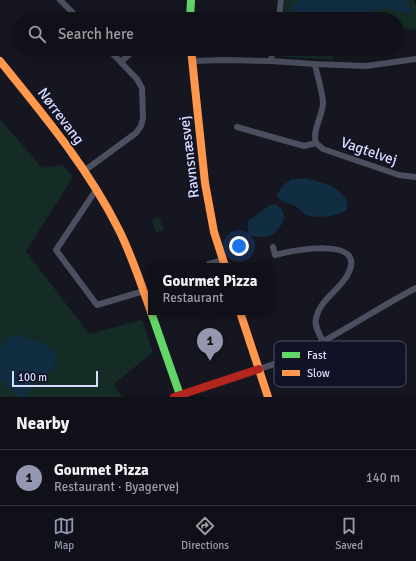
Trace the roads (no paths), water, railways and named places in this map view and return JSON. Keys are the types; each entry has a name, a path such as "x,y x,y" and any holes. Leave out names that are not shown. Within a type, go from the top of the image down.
{"street":[{"path":"60,0 72,12"},
{"path":"190,12 191,0"},
{"path":"280,12 281,0"},
{"path":"84,171 136,133 141,126 143,118 142,88 137,79 115,56"},
{"path":"121,62 128,56"},
{"name":"Ravnsnæsvej","path":"192,56 205,183 214,232 224,263"},
{"path":"271,61 272,56"},
{"path":"192,62 225,60 271,61 366,66 416,59"},
{"name":"Nørrevang","path":"0,61 51,125 96,190 125,244 148,303"},
{"path":"237,127 304,146 316,143 315,134 322,111 323,102 315,64"},
{"name":"Vagtelvej","path":"316,143 323,149 399,175 416,177"},
{"path":"96,190 56,250 97,305 144,291"},
{"path":"274,247 275,255 292,250 311,248 338,249 344,252 350,260 351,267 348,275 318,312 316,324 322,341"},
{"path":"324,341 384,304 416,288"},
{"name":"Nørrevang","path":"152,315 177,396"},
{"path":"241,315 268,397"},
{"path":"177,396 274,363"}],"water":[{"path":"303,0 406,0 411,10 409,14 386,8 369,12 291,12 291,4"},
{"path":"292,179 314,180 335,188 345,198 347,210 338,214 314,217 305,214 295,206 283,202 277,195 282,186"},
{"path":"276,204 282,210 285,218 276,232 265,237 255,237 248,233 248,221 270,205"},
{"path":"17,335 43,343 56,354 55,365 51,371 36,379 26,397 16,396 0,379 0,348 3,346 8,337"}],"place":[{"name":"Gourmet Pizza","path":"210,361"}]}
